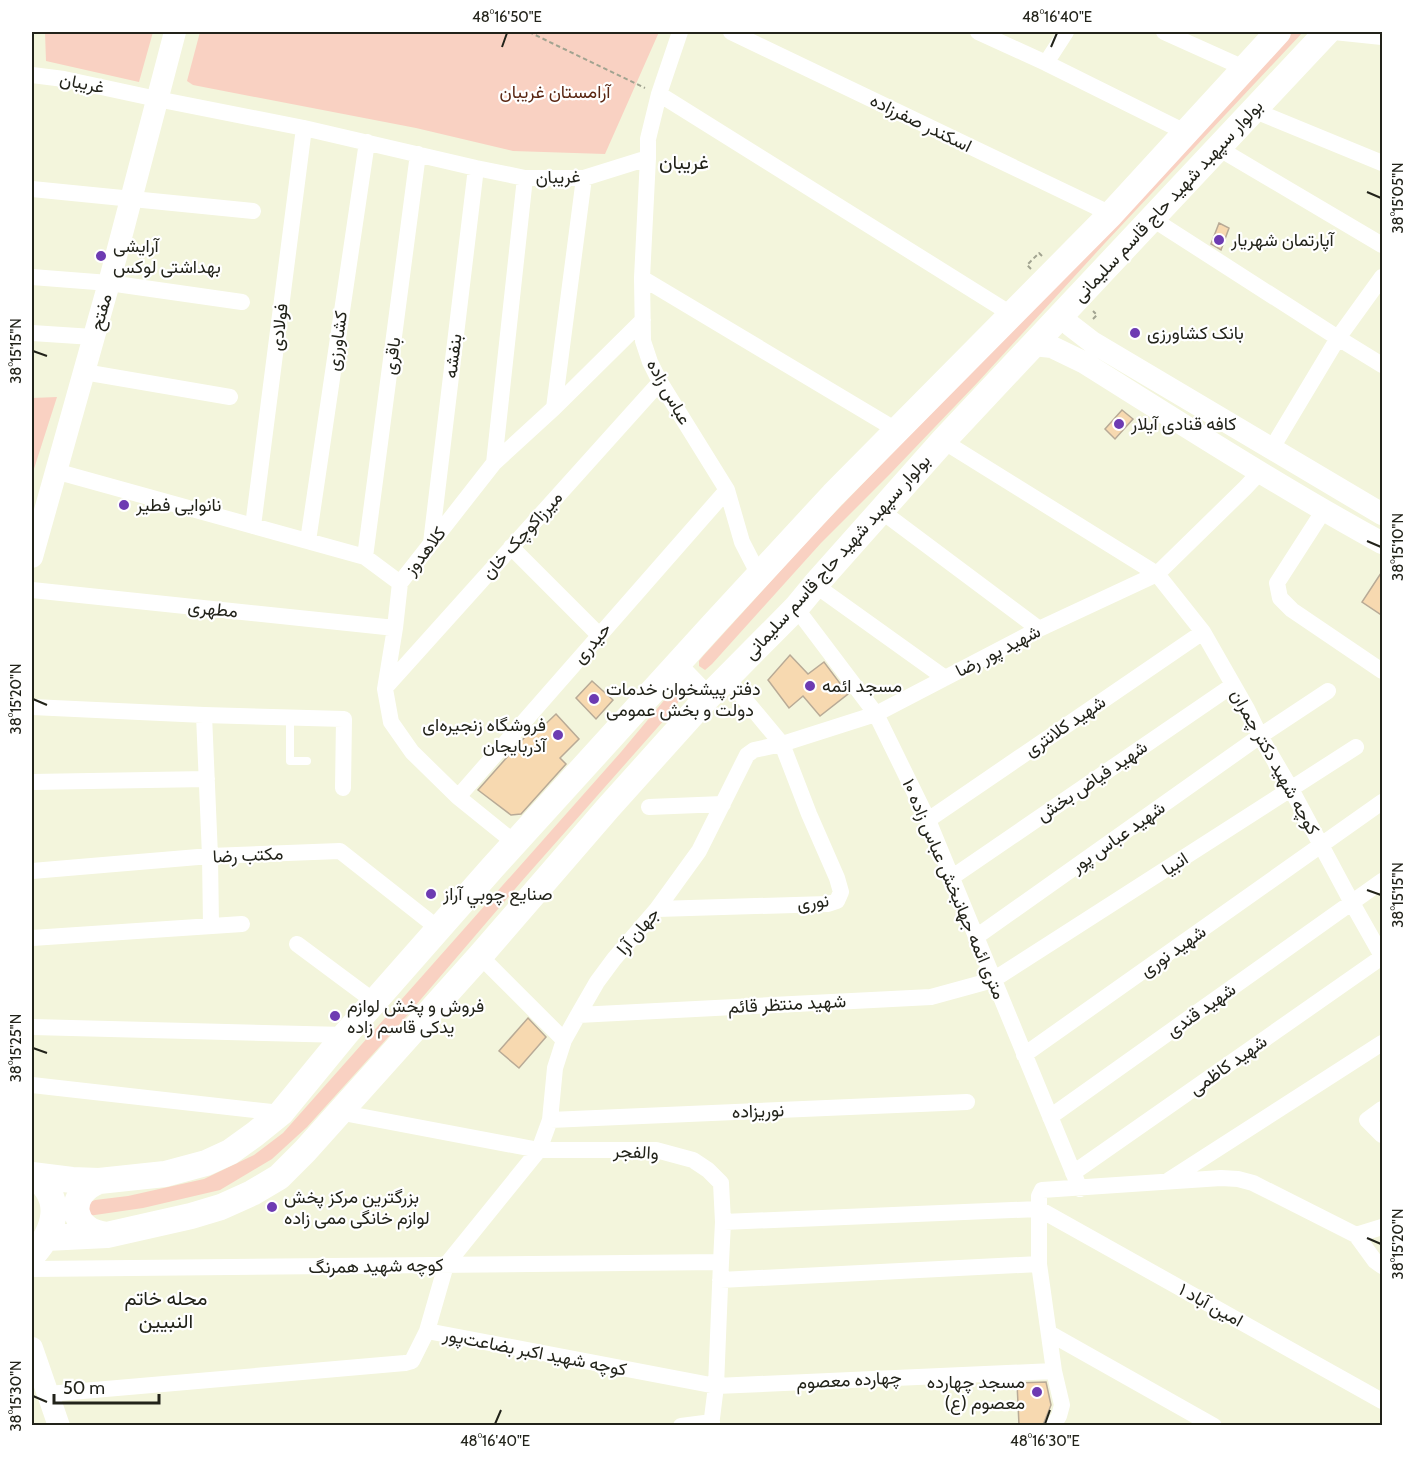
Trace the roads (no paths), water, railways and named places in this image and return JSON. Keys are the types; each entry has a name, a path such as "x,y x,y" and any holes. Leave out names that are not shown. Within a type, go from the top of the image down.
{"main road":[{"name":"مفتح","path":"32,557 109,283 175,32"},
{"name":"بولوار سپهبد شهید حاج قاسم سلیمانی","path":"32,1175 99,1181 165,1174 206,1163 230,1152 280,1113 345,1035 515,843 759,575 833,495 1111,214 1278,32"},
{"name":"بولوار سپهبد شهید حاج قاسم سلیمانی","path":"39,1247 107,1235 191,1216 221,1207 252,1193 279,1177 480,956 706,699 796,608 880,510 1061,313 1327,32"},
{"path":"1061,313 1088,352 1260,472 1383,543"},
{"path":"1033,345 1088,352 1272,448 1383,514"},
{"path":"1260,472 1272,448"},
{"path":"675,667 706,699"},
{"path":"32,1175 50,1192 53,1203 54,1216 39,1247"},
{"path":"99,1181 89,1185 82,1192 77,1201 77,1212 87,1229 97,1234 107,1235"},
{"path":"32,1348 59,1425"}],"street":[{"path":"648,158 648,139 659,94 680,32"},
{"name":"اسکندر صفرزاده","path":"731,32 1111,214"},
{"path":"978,32 1185,132"},
{"path":"1046,63 1066,32"},
{"path":"1164,32 1244,68"},
{"path":"1334,32 1383,36"},
{"name":"غریبان","path":"32,75 64,79 304,128 525,178 584,178 648,158"},
{"path":"659,94 1011,314"},
{"path":"1253,110 1383,163"},
{"name":"فولادی","path":"253,526 304,128"},
{"name":"کشاورزی","path":"308,541 367,142"},
{"path":"1218,148 1383,245"},
{"name":"باقری","path":"365,557 418,154"},
{"name":"عباس زاده","path":"648,158 642,278 643,341 660,382 727,490 742,542 759,575"},
{"name":"بنفشه","path":"431,544 476,168"},
{"path":"494,463 525,178"},
{"path":"554,408 584,178"},
{"path":"32,189 253,211"},
{"path":"1151,218 1383,365"},
{"path":"32,277 109,283 242,302"},
{"path":"1272,448 1338,338 1383,277"},
{"path":"642,278 898,431"},
{"name":"کلاهدوز","path":"515,843 458,797 412,752 391,722 385,688 400,583 494,463 554,408 643,320"},
{"path":"32,333 93,337"},
{"path":"84,372 230,397"},
{"name":"میرزاکوچک خان","path":"385,688 660,382"},
{"name":"کوچه شهید دکتر چمران","path":"943,441 1157,574 1203,632 1383,956"},
{"path":"55,471 365,557 400,583"},
{"name":"شهید پور رضا","path":"782,744 876,714 1039,629 1157,574 1260,472"},
{"name":"حیدری","path":"458,797 727,490"},
{"path":"880,510 1039,629"},
{"path":"1324,510 1277,583 1280,598 1292,610 1383,670"},
{"path":"511,547 599,635"},
{"path":"814,585 945,678"},
{"name":"مطهری","path":"32,590 395,628"},
{"name":"۱۰ متری ائمه جهانبخش عباس زاده","path":"796,608 876,714 928,820 1077,1181"},
{"name":"شهید کلانتری","path":"928,820 1203,632"},
{"path":"727,678 782,744"},
{"name":"شهید فیاض بخش","path":"951,878 1233,685"},
{"name":"شهید عباس پور","path":"976,937 1260,736 1328,691"},
{"path":"32,707 344,719 344,788"},
{"path":"204,715 211,926"},
{"name":"جهان آرا","path":"446,1265 539,1150 550,1120 555,1068 564,1040 597,982 657,909 699,851 747,756 754,750 782,744"},
{"name":"نوری","path":"657,909 828,904 837,901 841,892 837,878 782,744"},
{"name":"انبیا","path":"993,980 1356,747"},
{"path":"32,782 207,779"},
{"path":"1321,846 1383,802"},
{"path":"649,807 723,804"},
{"name":"شهید نوری","path":"1024,1055 1321,846"},
{"name":"مکتب رضا","path":"32,871 210,856 340,851 439,929"},
{"name":"شهید قندی","path":"1050,1117 1383,881"},
{"path":"32,938 242,924"},
{"path":"297,944 375,1002"},
{"path":"480,956 564,1040"},
{"name":"شهید کاظمی","path":"1077,1181 1383,956"},
{"name":"شهید منتظر قائم","path":"578,1015 931,997 993,980"},
{"path":"32,1028 345,1035"},
{"path":"1166,1182 1383,1043"},
{"path":"32,1085 280,1113"},
{"name":"نوریزاده","path":"550,1120 967,1102"},
{"path":"1383,1109 1367,1120 1383,1135"},
{"name":"والفجر","path":"338,1112 539,1150 656,1150 693,1160 708,1170 721,1183 723,1222 716,1386 711,1424"},
{"path":"1053,1425 1062,1405 1054,1371 1039,1264 1039,1197 1042,1191 1077,1181 1166,1182 1238,1179 1253,1183 1356,1235 1375,1261 1383,1266"},
{"path":"723,1222 1039,1209"},
{"name":"۱ امین آباد","path":"1039,1209 1383,1401"},
{"path":"1356,1235 1383,1227"},
{"name":"کوچه شهید همرنگ","path":"32,1269 721,1262"},
{"path":"720,1280 1039,1264"},
{"path":"427,1331 446,1265"},
{"name":"کوچه شهید اکبر بضاعت‌پور","path":"48,1394 405,1363 412,1361 427,1331 716,1386"},
{"path":"1049,1334 1214,1425"},
{"name":"چهارده معصوم","path":"716,1386 1054,1371"},
{"path":"681,1425 711,1424"}],"lane":[{"path":"290,718 290,761 308,761"}],"place":[{"name":"آپارتمان شهریار","path":"1219,240"},
{"name":"آرایشی بهداشتی لوکس","path":"101,256"},
{"name":"بانک کشاورزی","path":"1135,333"},
{"name":"کافه قنادی آیلار","path":"1119,424"},
{"name":"نانوایی فطیر","path":"124,505"},
{"name":"مسجد ائمه","path":"810,686"},
{"name":"دفتر پیشخوان خدمات دولت و بخش عمومی","path":"594,699"},
{"name":"فروشگاه زنجیره‌ای آذربایجان","path":"558,735"},
{"name":"صنايع چوبي آراز","path":"431,894"},
{"name":"فروش و پخش لوازم یدکی قاسم زاده","path":"335,1016"},
{"name":"بزرگترین مرکز پخش لوازم خانگی ممی زاده","path":"272,1207"},
{"name":"مسجد چهارده معصوم (ع)","path":"1037,1392"}],"district":[{"name":"غریبان","path":"684,162"},
{"name":"محله خاتم النبیین","path":"166,1310"}],"park label":[{"name":"آرامستان غریبان","path":"555,92"}]}
